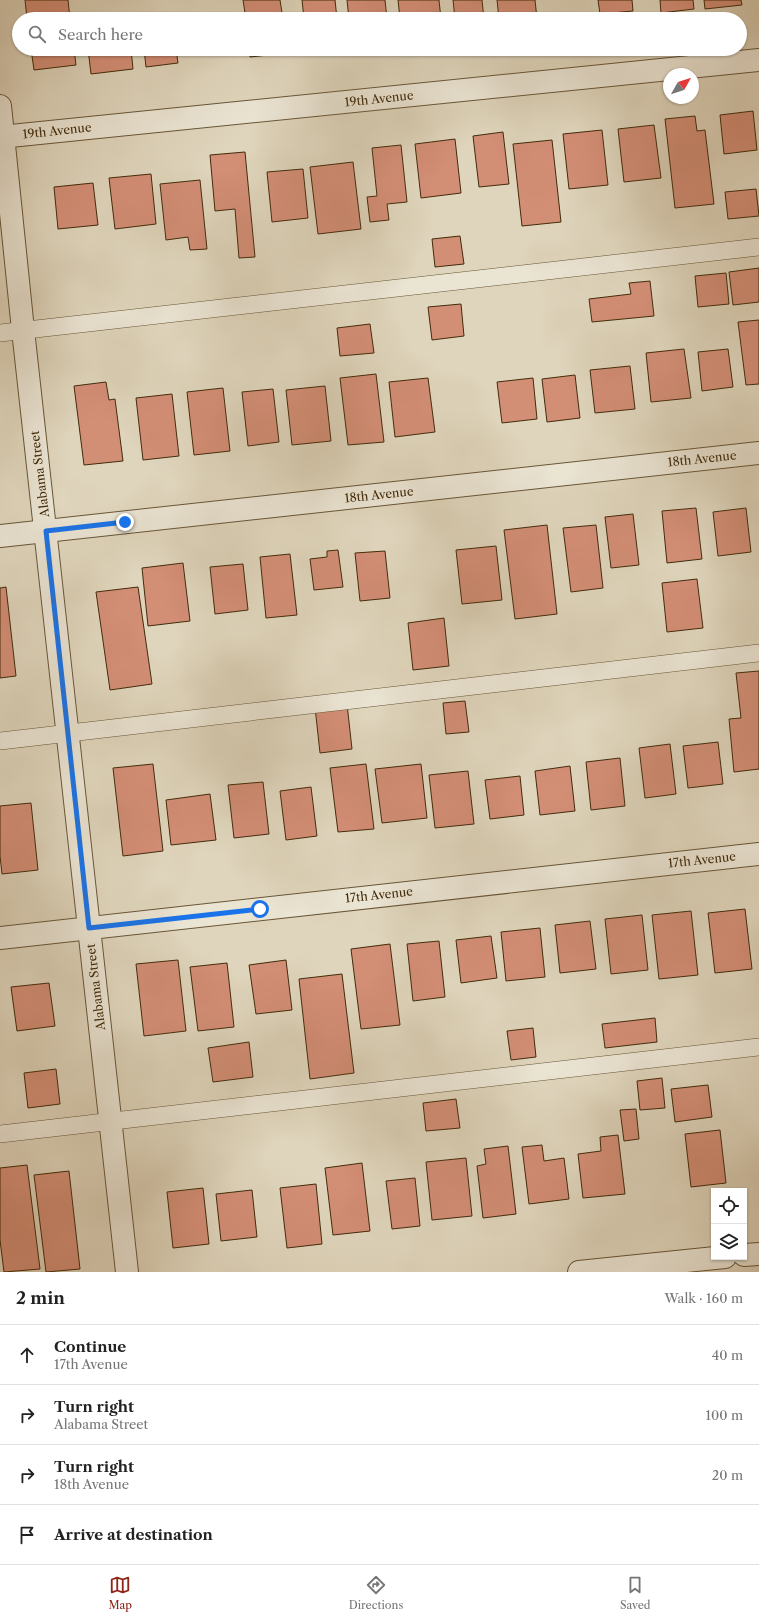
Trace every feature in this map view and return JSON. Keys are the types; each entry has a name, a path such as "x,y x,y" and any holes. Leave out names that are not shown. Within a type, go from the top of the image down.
{"street":[{"name":"19th Avenue","path":"2,137 759,60"},
{"name":"Alabama Street","path":"0,106 23,330 127,1272"},
{"name":"18th Avenue","path":"0,536 759,453"},
{"name":"17th Avenue","path":"0,938 759,854"},
{"path":"747,1255 759,1254"},
{"path":"579,1272 711,1258"}],"lane":[{"path":"0,333 759,247"},
{"path":"0,741 759,653"},
{"path":"0,1134 759,1047"}],"building":[{"path":"25,0 68,0 69,12 26,12"},
{"path":"243,0 280,0 282,12 245,12"},
{"path":"302,0 335,0 336,12 303,12"},
{"path":"347,0 385,0 386,12 348,12"},
{"path":"398,0 439,0 440,12 399,12"},
{"path":"453,0 482,0 483,12 454,12"},
{"path":"497,0 535,0 536,12 498,12"},
{"path":"598,0 632,0 633,11 600,12"},
{"path":"660,0 693,0 694,9 661,12"},
{"path":"704,0 741,0 742,5 705,9"},
{"path":"32,56 75,56 76,65 34,70"},
{"path":"89,56 132,56 133,69 91,74"},
{"path":"145,56 177,56 178,63 146,67"},
{"path":"753,111 757,150 724,154 720,115"},
{"path":"695,116 697,131 705,130 714,204 675,208 665,119"},
{"path":"654,125 661,178 624,182 618,129"},
{"path":"602,130 608,185 569,189 563,134"},
{"path":"503,132 509,184 479,187 473,136"},
{"path":"455,139 461,193 421,198 415,144"},
{"path":"552,140 561,222 522,226 513,144"},
{"path":"401,145 407,202 387,204 389,220 370,222 367,197 377,196 372,148"},
{"path":"245,152 255,257 239,258 235,209 215,211 210,155"},
{"path":"353,162 361,229 318,234 310,167"},
{"path":"303,169 308,218 272,222 267,172"},
{"path":"151,174 156,224 115,229 109,178"},
{"path":"200,180 207,249 190,250 188,237 166,240 160,184"},
{"path":"93,183 98,225 58,229 54,187"},
{"path":"756,189 759,216 728,219 725,192"},
{"path":"460,236 464,264 435,267 432,239"},
{"path":"759,268 759,302 733,305 729,272"},
{"path":"726,273 729,304 698,307 695,276"},
{"path":"650,281 654,316 592,322 589,299 631,294 629,283"},
{"path":"461,304 464,336 432,340 428,307"},
{"path":"759,320 759,384 746,385 738,322"},
{"path":"370,324 374,353 340,356 337,328"},
{"path":"684,349 691,398 651,402 646,353"},
{"path":"728,349 733,387 702,391 698,352"},
{"path":"630,366 635,409 595,413 590,370"},
{"path":"376,374 384,442 348,445 340,378"},
{"path":"575,375 580,418 547,422 542,379"},
{"path":"428,378 435,432 395,437 389,382"},
{"path":"533,378 537,419 502,423 497,382"},
{"path":"106,382 109,400 115,399 123,461 84,465 74,386"},
{"path":"325,386 331,441 292,445 286,390"},
{"path":"223,388 230,451 194,455 187,392"},
{"path":"273,389 279,442 248,446 242,392"},
{"path":"172,394 179,456 143,460 136,398"},
{"path":"696,508 702,559 667,563 662,511"},
{"path":"746,508 751,552 718,556 713,512"},
{"path":"633,514 639,565 611,568 605,517"},
{"path":"547,525 557,614 515,619 504,530"},
{"path":"596,525 603,588 571,592 563,528"},
{"path":"496,546 502,600 462,604 456,550"},
{"path":"338,550 343,587 314,590 310,559 327,557 327,551"},
{"path":"385,551 390,598 360,601 355,553"},
{"path":"290,554 297,615 266,618 260,557"},
{"path":"183,563 190,621 148,626 142,568"},
{"path":"243,564 248,610 215,614 210,567"},
{"path":"697,579 703,628 667,632 662,583"},
{"path":"6,587 16,676 0,678 0,588"},
{"path":"138,587 152,684 110,690 96,592"},
{"path":"444,618 449,666 413,670 408,623"},
{"path":"759,671 759,769 734,772 729,719 741,718 736,673"},
{"path":"465,701 469,732 446,734 443,703"},
{"path":"347,704 352,749 320,753 315,707"},
{"path":"718,742 723,784 688,788 683,746"},
{"path":"670,744 676,794 645,798 639,748"},
{"path":"620,758 625,806 591,810 586,762"},
{"path":"153,764 163,851 123,856 113,768"},
{"path":"366,764 374,829 338,832 330,768"},
{"path":"421,764 427,818 382,823 375,769"},
{"path":"570,766 575,811 540,815 535,771"},
{"path":"468,771 474,824 435,828 429,775"},
{"path":"520,776 524,815 490,819 485,780"},
{"path":"263,782 269,834 234,838 228,785"},
{"path":"311,787 317,836 286,840 280,791"},
{"path":"210,794 216,840 171,845 166,800"},
{"path":"31,803 38,870 2,874 0,856 0,806"},
{"path":"745,909 752,969 715,973 708,913"},
{"path":"691,911 698,975 659,979 652,915"},
{"path":"642,915 648,970 611,974 605,919"},
{"path":"590,921 596,969 560,973 555,925"},
{"path":"540,928 545,977 506,981 501,932"},
{"path":"491,936 497,978 461,983 456,940"},
{"path":"439,941 445,997 413,1001 407,944"},
{"path":"390,944 400,1025 361,1029 351,949"},
{"path":"178,960 186,1031 144,1036 136,964"},
{"path":"286,960 292,1010 256,1014 249,965"},
{"path":"227,963 234,1027 198,1031 190,967"},
{"path":"342,974 354,1073 310,1079 299,979"},
{"path":"49,983 55,1026 17,1031 11,987"},
{"path":"655,1018 657,1042 605,1048 602,1024"},
{"path":"533,1028 536,1057 511,1060 507,1031"},
{"path":"249,1042 253,1077 213,1082 208,1048"},
{"path":"56,1069 60,1104 28,1108 24,1073"},
{"path":"662,1078 665,1108 640,1110 637,1081"},
{"path":"708,1085 712,1117 675,1122 671,1089"},
{"path":"456,1099 460,1128 426,1131 423,1103"},
{"path":"636,1109 639,1139 624,1141 620,1110"},
{"path":"720,1130 726,1183 691,1187 685,1134"},
{"path":"618,1135 625,1194 583,1198 578,1154 601,1151 600,1137"},
{"path":"542,1145 544,1161 564,1158 569,1199 529,1204 522,1147"},
{"path":"508,1146 516,1214 483,1218 477,1166 486,1164 484,1149"},
{"path":"466,1158 472,1216 432,1220 426,1162"},
{"path":"362,1163 370,1231 333,1235 325,1168"},
{"path":"27,1165 40,1269 4,1272 0,1240 0,1168"},
{"path":"69,1171 80,1269 46,1272 34,1175"},
{"path":"415,1178 420,1226 392,1229 386,1181"},
{"path":"316,1184 322,1244 287,1248 280,1188"},
{"path":"203,1188 209,1244 173,1248 167,1192"},
{"path":"252,1190 257,1237 221,1241 216,1194"}],"route":[{"path":"125,522 46,531 89,928 260,909"}]}
